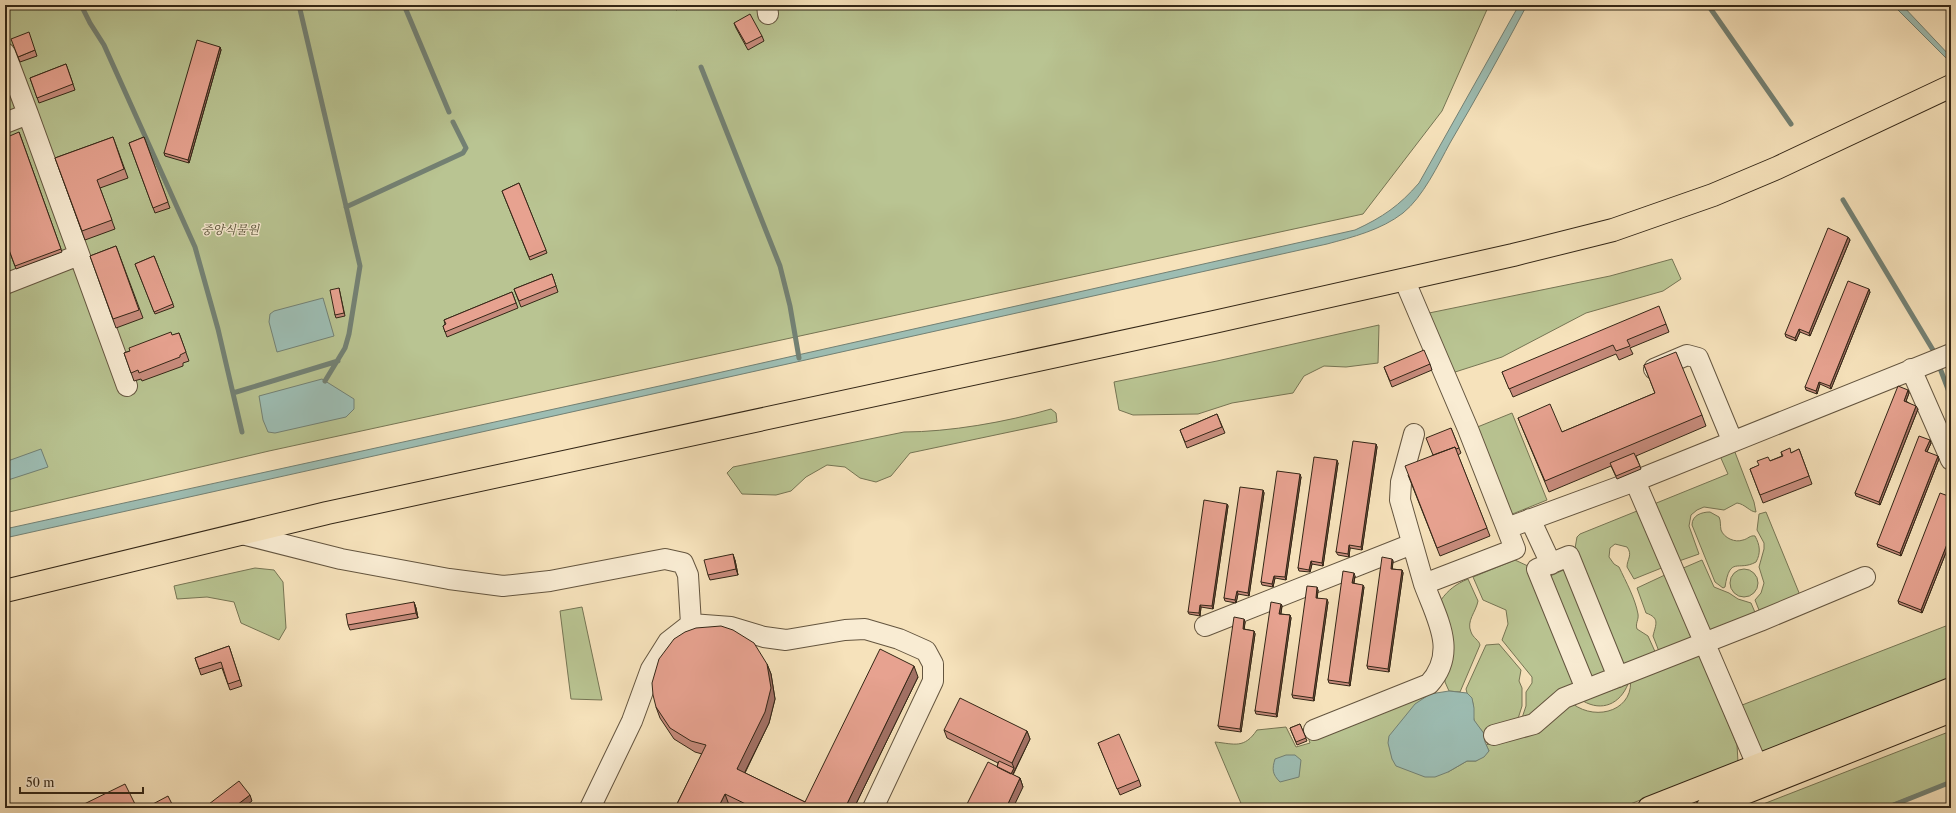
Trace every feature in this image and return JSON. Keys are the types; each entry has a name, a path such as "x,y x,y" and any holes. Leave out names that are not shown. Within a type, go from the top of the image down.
{"main road":[{"path":"5,591 327,513 1183,329 1613,230 1713,195 1777,168 1951,86"},
{"path":"1649,808 1951,689"},
{"path":"1707,808 1951,712"}],"street":[{"path":"5,53 127,386"},
{"path":"5,123 28,114"},
{"path":"6,281 79,255"},
{"path":"1404,279 1468,429 1515,549 1424,584"},
{"path":"1647,372 1688,356 1698,358 1732,440"},
{"path":"1507,528 1635,480 1932,361 1951,460"},
{"path":"1314,730 1429,684 1438,674 1444,658 1444,639 1424,584 1400,500 1401,482 1414,434"},
{"path":"1635,480 1757,765"},
{"path":"1530,519 1551,564"},
{"path":"242,534 341,558 449,579 503,586 550,581 665,558 683,564 688,575 691,624"},
{"path":"1205,626 1412,544"},
{"path":"1586,689 1537,569 1569,556 1618,677"},
{"path":"1494,735 1534,724 1564,698 1704,644 1865,577"},
{"path":"590,808 632,721 651,669 668,642 691,624 730,627 764,637 786,640 845,630 866,629 899,638 926,651 933,664 933,681 873,808"}],"green space":[{"name":"중앙식물원","path":"5,5 1489,5 1442,111 1363,214 269,451 5,513"},
{"path":"1672,259 1681,279 1663,291 1586,313 1502,357 1452,373 1429,313 1610,276"},
{"path":"1379,325 1378,363 1346,367 1324,366 1304,376 1293,393 1232,403 1198,414 1133,415 1119,410 1114,382"},
{"path":"1051,409 1056,413 1057,422 910,453 891,476 876,482 860,478 845,467 827,465 806,477 791,491 776,495 742,494 727,473 733,467 904,432 921,432 959,428 1016,418"},
{"path":"1512,413 1547,500 1510,515 1475,428"},
{"path":"1733,447 1754,502 1756,512 1737,503 1724,510 1704,507 1697,510 1691,515 1689,526 1699,554 1679,561 1654,504 1728,474 1720,456"},
{"path":"1637,511 1664,567 1634,579 1627,567 1630,552 1627,547 1615,544 1610,548 1609,557 1614,564 1619,567 1633,596 1638,614 1636,625 1637,629 1648,636 1657,656 1622,672 1574,554 1577,537 1580,534"},
{"path":"1710,512 1719,517 1722,533 1727,537 1740,541 1755,536 1759,546 1759,555 1756,562 1750,565 1736,566 1732,568 1729,571 1725,587 1723,588 1715,582 1692,525 1692,522 1696,516 1701,513"},
{"path":"1766,512 1802,600 1761,615 1755,600 1761,593 1764,583 1759,567 1764,549 1764,543 1757,530 1759,514"},
{"path":"1515,560 1530,567 1582,688 1520,724 1526,706 1526,692 1532,683 1532,677 1502,640 1508,624 1506,610 1483,600 1473,577"},
{"path":"1702,560 1714,587 1729,593 1738,599 1751,603 1757,617 1711,637 1681,569"},
{"path":"1570,567 1612,673 1592,684 1546,578"},
{"path":"255,568 274,570 283,582 286,628 279,640 241,623 234,602 207,597 177,599 174,586"},
{"path":"1744,569 1754,573 1758,583 1754,593 1744,597 1734,593 1730,583 1734,573"},
{"path":"1667,574 1694,642 1660,654 1653,636 1656,625 1655,619 1646,613 1637,588"},
{"path":"1468,579 1478,601 1470,620 1470,628 1472,634 1480,645 1460,692 1449,691 1445,682 1441,600 1446,593"},
{"path":"582,607 602,700 571,699 560,611"},
{"path":"1951,624 1951,678 1766,751 1761,752 1737,707"},
{"path":"1499,644 1521,670 1519,681 1522,688 1522,706 1516,725 1485,735 1475,722 1473,716 1473,703 1466,689 1486,645"},
{"path":"1698,650 1737,745 1738,762 1620,808 1243,808 1215,742 1239,744 1248,740 1257,730 1286,727 1296,747 1310,743 1308,737 1430,685 1436,693 1430,694 1448,772 1467,761 1476,761 1489,751 1486,745 1534,727 1573,704 1593,712 1613,710 1621,705 1627,697 1630,688 1630,676"},
{"path":"1628,684 1620,697 1610,704 1597,706 1583,701"},
{"path":"1951,731 1951,781 1881,808 1753,808"}],"water":[{"path":"1519,5 1527,5 1423,190 1403,213 1394,219 1386,224 1347,239 5,538 5,529 664,385 1355,230 1397,205 1419,183"},
{"path":"1893,5 1902,5 1951,57 1948,60"},
{"path":"323,298 334,336 277,352 269,322 270,314 274,311"},
{"path":"322,379 354,399 354,409 346,417 275,433 268,432 263,420 259,396"},
{"path":"41,449 48,467 5,481 5,462"},
{"path":"1449,691 1467,693 1472,698 1474,720 1485,735 1485,742 1489,751 1484,757 1476,761 1467,761 1448,772 1435,777 1425,777 1396,766 1392,759 1388,743 1389,736 1415,704 1430,694"},
{"path":"1286,755 1295,755 1301,760 1299,777 1280,782 1274,774 1274,763 1275,759"}],"building":[{"path":"750,14 762,36 746,44 734,23"},
{"path":"29,32 35,50 18,57 11,39"},
{"path":"197,40 220,47 188,160 164,153"},
{"path":"66,64 73,84 37,98 30,78"},
{"path":"19,132 61,249 15,266 5,239 5,138"},
{"path":"113,137 124,169 97,180 112,220 82,231 55,158"},
{"path":"144,137 168,202 153,208 129,143"},
{"path":"519,183 546,250 529,257 502,191"},
{"path":"1828,228 1848,237 1809,333 1799,329 1795,338 1785,334"},
{"path":"116,246 139,310 113,319 90,256"},
{"path":"154,256 173,304 154,312 135,264"},
{"path":"552,274 556,286 519,301 514,289"},
{"path":"1848,281 1869,289 1830,386 1819,382 1816,391 1805,387"},
{"path":"339,288 344,313 335,315 330,290"},
{"path":"512,292 516,303 445,332 443,326 446,324 444,320"},
{"path":"1659,306 1666,324 1627,340 1630,346 1616,351 1613,345 1509,389 1502,372"},
{"path":"171,332 172,335 179,333 186,352 180,355 180,357 139,373 138,370 131,373 124,353 130,351 129,348"},
{"path":"1424,350 1430,364 1390,381 1384,367"},
{"path":"1676,352 1702,415 1545,481 1518,418 1550,404 1562,432 1655,393 1644,365"},
{"path":"1898,386 1908,390 1904,401 1916,406 1879,502 1855,493"},
{"path":"1217,414 1222,427 1185,442 1180,430"},
{"path":"1451,428 1459,448 1456,449 1455,447 1433,455 1426,438"},
{"path":"1919,436 1930,440 1925,451 1938,456 1900,553 1877,544"},
{"path":"1353,441 1376,444 1361,547 1349,545 1348,554 1336,552"},
{"path":"1455,447 1487,528 1437,548 1405,466"},
{"path":"1790,448 1791,453 1799,449 1809,476 1760,495 1750,469 1759,465 1757,461 1768,457 1770,461 1783,456 1781,452"},
{"path":"1634,453 1640,466 1616,476 1610,463"},
{"path":"1314,457 1337,460 1322,563 1311,561 1309,570 1298,568"},
{"path":"1277,471 1300,474 1285,577 1274,576 1272,584 1261,582"},
{"path":"1240,487 1263,490 1248,593 1237,591 1235,600 1224,598"},
{"path":"1940,493 1951,497 1947,508 1951,510 1951,534 1921,610 1898,601"},
{"path":"1204,500 1227,504 1212,606 1200,605 1199,613 1188,612"},
{"path":"733,554 736,569 708,575 704,560"},
{"path":"1382,557 1392,559 1391,569 1402,570 1388,669 1367,666"},
{"path":"1343,571 1354,573 1352,583 1363,585 1349,683 1328,680"},
{"path":"1307,586 1317,587 1316,598 1327,599 1313,698 1292,695"},
{"path":"414,602 416,613 348,625 346,614"},
{"path":"1271,602 1281,604 1279,614 1290,615 1276,714 1255,711"},
{"path":"1234,617 1244,619 1243,629 1254,631 1240,729 1218,726"},
{"path":"721,626 733,630 754,643 767,664 771,688 765,712 737,769 805,802 880,649 914,666 845,808 754,808 725,794 718,808 675,808 706,745 691,741 670,728 656,707 652,683 659,659 674,639 685,632 696,628"},
{"path":"229,646 240,680 228,684 221,662 199,669 195,658"},
{"path":"960,698 1027,731 1012,763 944,730"},
{"path":"1300,724 1306,738 1296,742 1290,728"},
{"path":"1119,734 1139,780 1117,789 1098,743"},
{"path":"999,761 1014,768 1011,774 997,767"},
{"path":"988,762 1020,778 1006,808 965,808"},
{"path":"239,781 250,795 233,808 212,808 209,804"},
{"path":"125,784 137,808 76,808"},
{"path":"168,796 174,808 153,808 151,805"},
{"path":"1911,805 1918,808 1909,808"}],"waterway":[{"path":"81,5 104,45 195,247 218,329 242,432"},
{"path":"299,5 360,266 349,334 345,348 325,381"},
{"path":"404,5 449,112"},
{"path":"1708,5 1791,124"},
{"path":"701,67 780,266 790,306 799,358"},
{"path":"346,207 463,153 466,148 453,122"},
{"path":"1843,200 1936,355"},
{"path":"233,393 338,361"},
{"path":"1938,363 1951,397"},
{"path":"1886,808 1951,782"}]}
